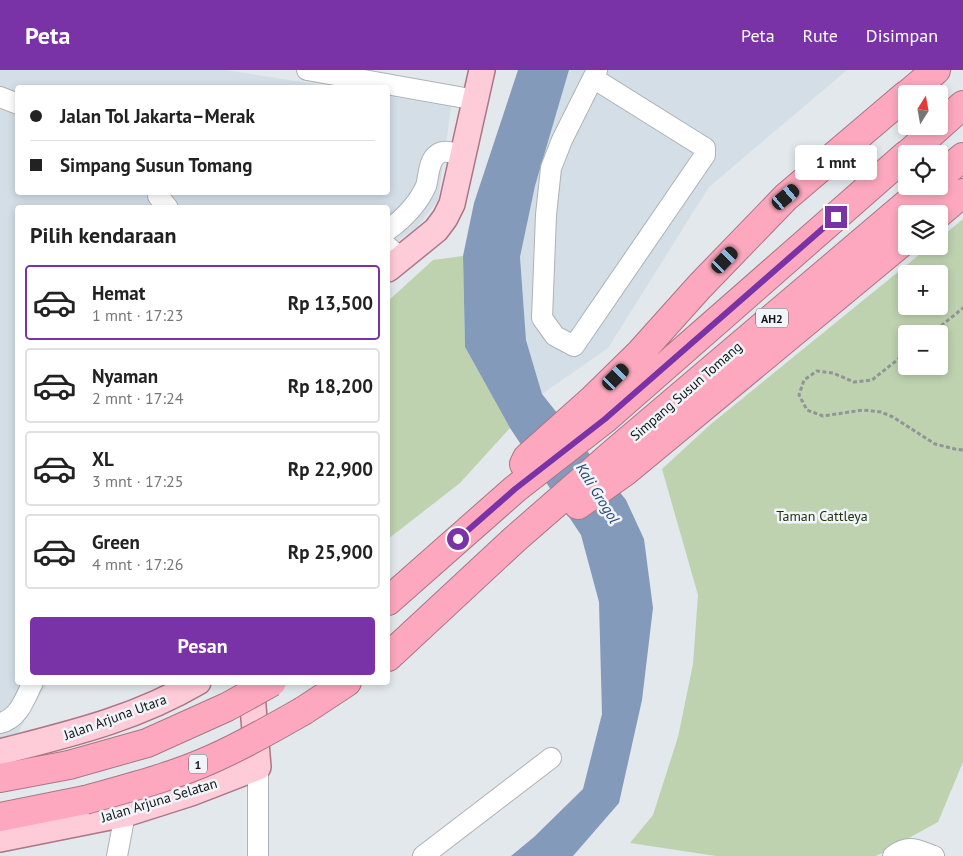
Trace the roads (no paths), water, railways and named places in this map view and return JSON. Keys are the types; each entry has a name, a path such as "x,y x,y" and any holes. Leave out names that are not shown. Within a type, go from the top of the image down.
{"highway":[{"path":"919,85 936,70"},
{"path":"390,599 515,489 522,467 533,466 599,410 639,354 700,286 786,197 898,103"},
{"name":"AH2","path":"917,145 963,105"},
{"path":"948,170 963,157"},
{"name":"AH2","path":"599,410 898,161"},
{"path":"948,206 963,193"},
{"name":"Simpang Susun Tomang","path":"621,461 918,195"},
{"path":"390,655 516,539 548,525 558,511 621,461 678,426 898,247"},
{"path":"0,778 70,765 147,743 227,707 267,685"},
{"name":"1","path":"0,817 85,800 150,782 211,759 255,738 342,685"}],"main road":[{"path":"390,261 436,230 452,204 482,70"},
{"name":"Jalan Arjuna Utara","path":"0,752 90,729 134,714 176,696 193,685"},
{"path":"251,685 258,767"},
{"name":"Jalan Arjuna Selatan","path":"0,839 125,814 191,793 258,767"}],"street":[{"path":"308,70 476,100"},
{"path":"595,74 705,148 706,155 574,346 554,336 542,318 546,215 551,168 562,140 595,74"},
{"path":"0,97 15,103"},
{"path":"390,228 417,202 426,186 436,154 445,152 464,156"},
{"path":"158,195 166,205"},
{"path":"0,722 6,721 19,711 32,685"},
{"path":"424,856 551,758"},
{"path":"258,767 258,856"},
{"path":"117,856 125,814"},
{"path":"893,856 900,850 914,849 934,856"}],"water":[{"name":"Kali Grogol","path":"518,70 569,70 535,186 520,257 526,340 542,394 626,500 644,539 653,608 642,700 619,803 573,856 511,856 534,837 583,789 602,714 599,602 581,535 510,428 465,347 463,256 474,203"}],"park label":[{"name":"Taman Cattleya","path":"822,516"}]}
